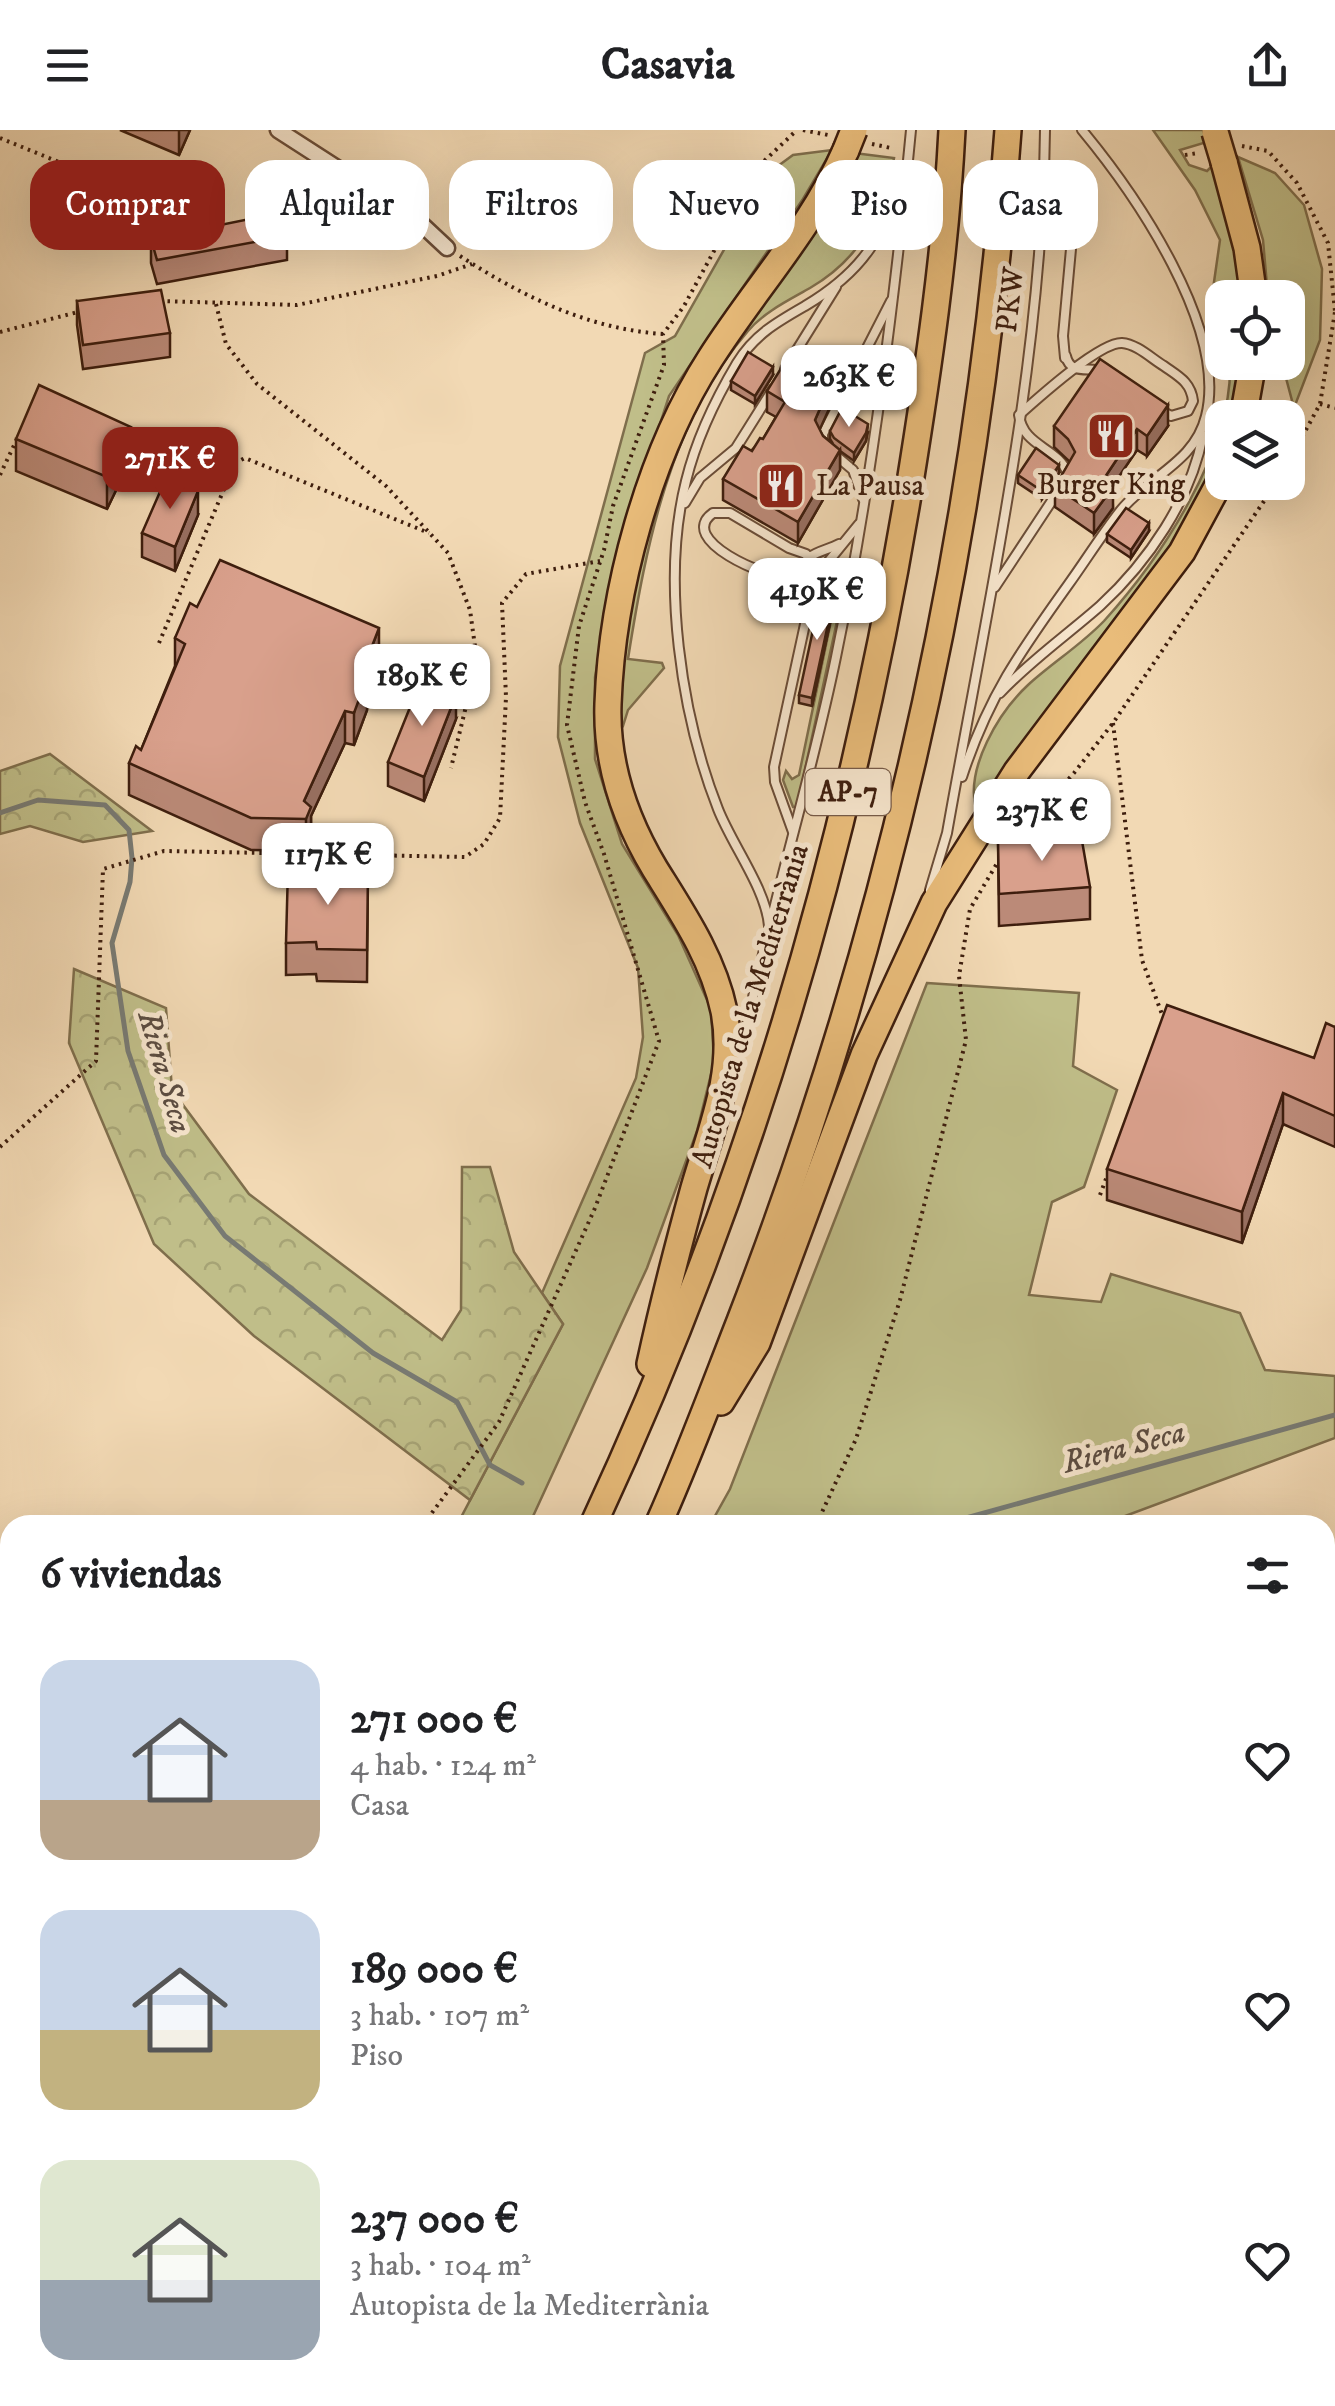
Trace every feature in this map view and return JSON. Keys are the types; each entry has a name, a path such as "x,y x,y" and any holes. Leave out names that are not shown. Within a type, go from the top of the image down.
{"highway":[{"name":"Autopista de la Mediterrània","path":"597,1515 687,1304 768,1074 814,925 847,798 879,653 922,406 952,130"},
{"name":"AP-7","path":"662,1515 804,1148 849,1007 902,816 959,538 993,296 1008,130"},
{"path":"636,1427 666,1290 720,1104 728,1035 711,968 644,848 620,791 608,725 616,634 641,512 670,433 711,356 818,209 850,140"},
{"path":"1218,144 1248,248 1252,280"},
{"path":"687,1458 757,1343 864,1054 906,958 943,888 1017,771 1182,552 1210,500"},
{"path":"666,1290 722,1132 745,1035"}],"street":[{"path":"278,130 416,219 447,248"}],"lane":[{"path":"745,1035 836,659 895,293 910,130"},
{"name":"PKW","path":"1044,160 1045,130"},
{"path":"1082,130 1132,195 1192,308 1207,366 1207,400"},
{"path":"680,517 700,478 736,448 838,284 866,256 885,228 909,146"},
{"name":"PKW","path":"952,805 1020,415 1037,250"},
{"path":"1072,250 1064,336 1068,365 1106,373"},
{"path":"768,932 765,905 718,811 694,728 676,597 680,517 692,458 722,388 743,353 771,325 838,284"},
{"path":"864,504 854,470 828,451 822,439 895,293"},
{"path":"1020,415 1058,380 1108,346 1121,343 1182,378 1193,394 1191,406 1177,416 1151,404"},
{"path":"1058,380 1066,356"},
{"name":"PKW","path":"990,596 1068,473 1061,462 1024,433 1020,415"},
{"path":"906,958 942,855 952,805 988,708 1009,667 1123,508 1192,448 1205,418"},
{"path":"988,708 1014,679 1126,579 1168,522 1200,450 1205,424"},
{"path":"816,578 809,558 730,513 713,512 704,521 702,528 707,540 769,575 790,574 809,558 846,540"},
{"path":"793,842 774,768 816,578 861,520"}],"path":[{"path":"430,1515 499,1422 596,1208 660,1041 585,802 567,725 579,626 614,506 664,365 663,334 684,306 762,163 796,130"},
{"path":"0,138 54,160"},
{"path":"1185,155 1218,144 1268,151 1298,183 1328,244 1335,311 1320,404 1305,432"},
{"path":"447,248 530,297 604,327 663,334"},
{"path":"146,300 296,304 437,276 472,264"},
{"path":"216,304 226,344 257,384 386,486 448,553 470,610 477,661 451,768"},
{"path":"0,332 92,308"},
{"path":"1320,404 1335,408"},
{"path":"0,475 20,433"},
{"path":"159,643 235,462 244,458 431,534"},
{"path":"821,1515 856,1439 900,1300 966,1040 959,976 970,909 1006,847 1074,773 1114,722 1264,500"},
{"path":"0,1146 96,1061 104,869 164,851 465,856 484,844 500,818 506,696 502,603 526,574 601,561"},
{"path":"1114,722 1142,960 1164,1024"},
{"path":"1100,1195 1113,1161"}],"green space":[{"path":"1153,130 1203,130 1207,142 1180,150 1189,165 1207,171 1214,164 1243,280 1214,280 1220,240 1195,190"},
{"path":"832,150 826,160 815,160 815,179 795,211 795,160 786,160 793,155"},
{"path":"854,153 894,158 894,160 851,160"},
{"path":"1238,157 1275,173 1304,205 1322,269 1320,340 1305,379 1305,280 1267,280 1263,240"},
{"path":"815,229 815,250 855,250 828,276 754,324 721,366 699,404 680,444 653,529 628,659 662,663 664,668 628,710 623,726 616,722 635,589 650,524 686,417 713,371"},
{"path":"724,250 768,250 669,396 614,567 595,677 595,759 622,844 678,935 711,1009 714,1062 697,1131 647,1268 534,1515 462,1515 563,1324 542,1293 636,1078 643,1037 638,968 580,823 558,737 560,666 645,353 675,336"},
{"path":"1229,380 1240,380 1236,400 1227,400"},
{"path":"1287,380 1305,380 1297,400 1292,400"},
{"path":"1205,468 1203,502 1014,764 976,809 975,776 980,759 1006,710 1028,685 1104,621 1148,566 1190,501"},
{"path":"842,567 848,570 797,807 793,807 783,780 786,771 792,779 799,775 836,597 829,586 831,574"},
{"path":"50,754 152,831 83,842 30,826 0,834 0,771"},
{"path":"74,969 166,1008 172,1090 249,1194 442,1340 461,1310 462,1167 490,1167 514,1252 563,1324 470,1500 254,1336 154,1244 69,1043"},
{"path":"927,983 1079,993 1073,1066 1117,1090 1084,1187 1052,1202 1029,1295 1101,1302 1111,1274 1240,1313 1265,1370 1335,1376 1335,1438 1128,1515 716,1515 730,1489"}],"building":[{"path":"245,220 245,244 225,247 225,224"},
{"path":"154,250 211,250 157,260"},
{"path":"161,290 170,333 83,345 77,301"},
{"path":"748,352 773,367 755,396 731,381"},
{"path":"1100,359 1168,405 1147,436 1137,429 1103,480 1113,487 1094,513 1055,487 1075,452 1054,426"},
{"path":"785,362 829,388 815,420 823,436 840,450 798,522 723,479 743,446 752,451 763,439 785,402 767,391"},
{"path":"39,385 131,427 107,477 16,439"},
{"path":"842,408 868,424 854,453 830,431"},
{"path":"1036,448 1059,465 1042,491 1018,475"},
{"path":"166,478 198,491 175,547 142,533"},
{"path":"1126,508 1149,523 1131,550 1107,534"},
{"path":"220,560 379,628 361,675 367,678 354,713 345,711 304,801 311,807 306,819 251,818 129,763 136,746 141,750 185,644 175,638 190,603 197,607"},
{"path":"822,588 835,592 812,698 799,695"},
{"path":"421,680 456,695 424,777 388,762"},
{"path":"1081,835 1090,887 999,894 998,839"},
{"path":"288,868 368,870 367,950 317,949 316,942 286,943"},
{"path":"1167,1005 1314,1058 1326,1023 1335,1027 1335,1116 1283,1093 1242,1212 1107,1169"}],"waterway":[{"name":"Riera Seca","path":"0,813 38,800 105,805 129,830 130,882 112,943 128,1051 164,1155 225,1236 373,1353 457,1402 490,1465 522,1483"},
{"name":"Riera Seca","path":"977,1515 1335,1415"}],"place":[{"name":"Burger King","path":"1111,436"},
{"name":"La Pausa","path":"781,486"}]}
